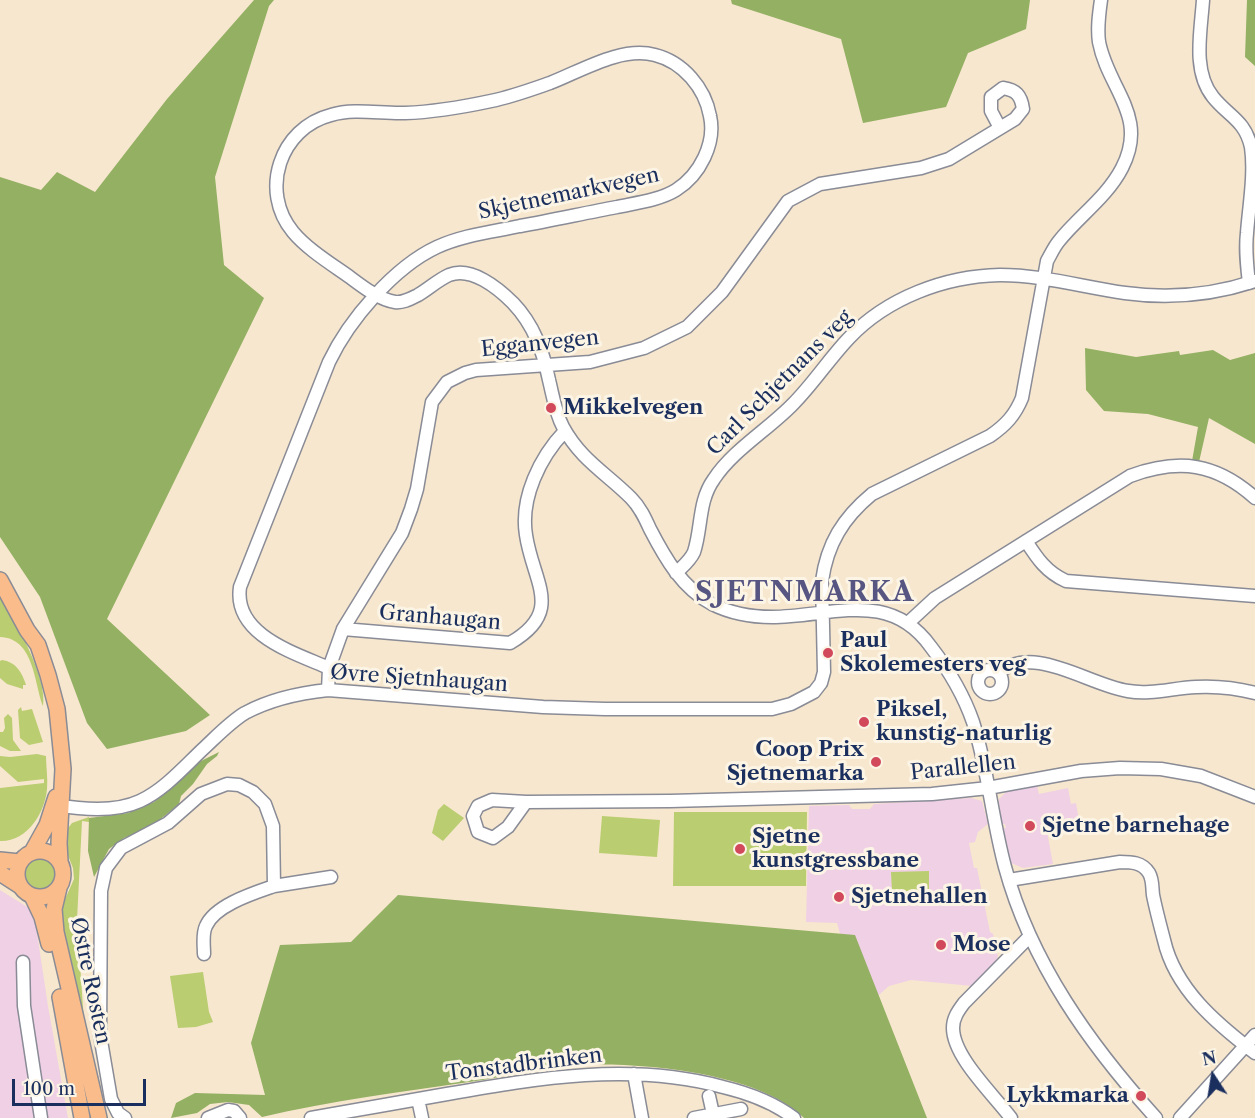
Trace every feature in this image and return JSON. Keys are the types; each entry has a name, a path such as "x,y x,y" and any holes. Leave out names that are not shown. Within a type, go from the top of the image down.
{"main road":[{"path":"0,580 27,630 42,676 51,719 56,769 60,861 64,875 59,888 47,896 32,896 0,873"},
{"path":"20,886 16,874 20,862 32,852 58,806"},
{"path":"32,852 48,852 60,861"},
{"path":"0,860 20,862"},
{"name":"Østre Rosten","path":"59,888 54,909 56,932 99,1118"},
{"name":"Østre Rosten","path":"32,896 42,917 51,951 82,1118"}],"street":[{"path":"822,612 824,566 841,525 856,508 872,494 886,486 990,436 1005,426 1016,412 1022,398 1047,261 1058,242 1106,192 1122,169 1130,150 1131,122 1127,107 1105,61 1099,42 1098,22 1101,0"},
{"path":"1203,0 1200,54 1202,75 1208,91 1215,100 1239,121 1245,130 1251,148 1246,258 1252,282"},
{"name":"Skjetnemarkvegen","path":"329,668 276,645 253,627 244,615 239,597 240,587 339,340 398,273 415,259 433,249 462,237 631,204 677,190 699,168 709,145 712,127 710,111 697,84 676,64 648,53 610,59 507,98 468,106 408,113 345,112 329,115 309,123 295,135 281,159 276,175 276,192 282,214 292,231 302,241 355,281 378,295"},
{"name":"Egganvegen","path":"328,690 329,668 344,629 402,533 417,489 432,402 447,382 476,370 590,362 644,348 687,327 722,292 788,201 820,183 921,168 950,159 1000,128"},
{"path":"378,295 394,302 404,302 446,276 457,272 467,273 490,285 509,299 523,314 542,349 555,408 565,431 590,462 637,505 676,573 690,589 701,597 717,606 738,613 771,617 870,610 909,622 928,642 963,700 979,743 1009,880 1029,936 1047,971 1089,1036 1156,1118"},
{"name":"Carl Schjetnans veg","path":"676,573 694,552 701,510 713,480 723,467 793,404 849,337 874,316 906,297 939,284 972,277 1000,275 1044,279 1125,293 1174,296 1217,292 1252,282"},
{"name":"Granhaugan","path":"344,629 510,643 528,633 540,616 542,597 525,534 527,498 548,452 565,431"},
{"path":"909,622 935,598 1130,476 1158,467 1196,466 1229,478 1255,498"},
{"path":"1026,541 1042,565 1055,576 1066,581 1255,596"},
{"name":"Øvre Sjetnhaugan","path":"58,806 108,808 139,801 172,778 219,733 244,714 277,699 328,690 543,707 640,710 772,709 790,704 814,692 821,683 824,672 822,612"},
{"path":"998,673 1015,663 1030,661 1053,666 1129,692 1197,686 1242,689 1255,693"},
{"name":"Parallellen","path":"526,802 670,801 932,794 988,788 1081,771 1120,768 1155,769 1201,776 1255,797"},
{"path":"125,1118 118,1113 111,1099 100,1035 101,891 106,868 121,848 168,823 201,794 227,784 239,785 254,792 265,804 273,826 274,886"},
{"path":"1009,880 1120,862 1137,863 1147,870 1152,879 1153,895 1165,948 1176,971 1213,1020 1250,1049"},
{"path":"204,954 206,925 223,908 248,895 274,886 331,877"},
{"path":"1011,1118 959,1050 953,1027 956,1014 964,1003 1029,936"},
{"path":"22,962 24,1006 41,1118"},
{"path":"1180,1118 1250,1049 1255,1035"},
{"name":"Tonstadbrinken","path":"312,1118 560,1076 595,1073 663,1075 700,1080 740,1091 770,1103 794,1118"},
{"name":"Tonstadbrinken","path":"634,1074 642,1118"},
{"path":"709,1096 713,1114"},
{"path":"418,1099 422,1118"},
{"path":"694,1118 741,1109"},
{"path":"208,1118 228,1110 234,1111 240,1118"}],"shaded area":[{"path":"1037,786 1039,794 1068,788 1071,804 1076,803 1080,826 1046,826 1053,864 1023,868 1011,863 999,799 1007,791"},
{"path":"971,798 982,801 988,824 978,832 975,842 969,843 998,957 972,986 911,980 889,986 872,1001 856,989 837,923 806,922 809,806 849,805 852,809 870,809 874,804"},
{"path":"0,890 29,908 36,926 68,1118 0,1118"}],"green space":[{"path":"254,0 274,0 269,6 215,177 224,265 264,298 107,619 210,715 186,731 107,749 87,723 40,597 0,537 0,177 41,190 57,172 95,192 167,99"},
{"path":"731,0 1030,0 1026,29 968,53 946,107 863,123 841,39 732,4"},
{"path":"1247,0 1255,0 1255,66 1245,57"},
{"path":"1085,348 1136,357 1179,351 1180,355 1213,350 1230,360 1255,353 1255,444 1209,418 1199,462 1192,461 1198,427 1148,414 1104,411 1086,390"},
{"path":"0,594 35,665 43,694 43,706 26,653 11,639 0,637"},
{"path":"0,661 15,665 26,685 23,685 23,689 7,684 0,678"},
{"path":"21,707 22,711 32,709 43,742 29,745 20,738 18,710"},
{"path":"8,714 12,718 13,740 21,751 10,751 0,746 0,732 3,732 5,728 4,718"},
{"path":"219,752 181,796 179,804 151,827 124,838 109,849 94,877 88,851 89,818 128,813 154,802 199,762"},
{"path":"37,754 46,756 47,789 43,807 26,831 18,837 0,841 0,788 44,783 44,779 18,782 0,766 0,756"},
{"path":"444,804 464,818 443,841 432,833 438,810"},
{"name":"Sjetne kunstgressbane","path":"674,812 807,812 806,886 673,886"},
{"path":"602,816 660,820 657,857 599,853"},
{"path":"89,817 89,822 82,821 77,920 84,1022 67,958 62,906 74,879 73,868 67,853 65,832 72,823"},
{"path":"40,859 51,864 56,875 51,886 40,891 29,886 24,875 29,864"},
{"path":"929,871 929,891 892,892 891,872"},
{"path":"398,895 855,935 927,1118 804,1118 784,1102 729,1080 664,1068 577,1065 339,1102 262,1117 249,1105 228,1102 210,1104 197,1113 171,1118 176,1103 195,1093 265,1095 251,1043 280,945 351,942"},
{"path":"203,972 209,1012 213,1022 196,1027 178,1028 170,976"}],"place":[{"name":"Mikkelvegen","path":"551,408"},
{"name":"Paul Skolemesters veg","path":"828,653"},
{"name":"Piksel, kunstig-naturlig","path":"864,722"},
{"name":"Coop Prix Sjetnemarka","path":"876,762"},
{"name":"Sjetne barnehage","path":"1030,826"},
{"name":"Sjetne kunstgressbane","path":"740,849"},
{"name":"Sjetnehallen","path":"839,897"},
{"name":"Mose","path":"941,945"},
{"name":"Lykkmarka","path":"1141,1096"}],"district":[{"name":"SJETNMARKA","path":"805,593"}]}
